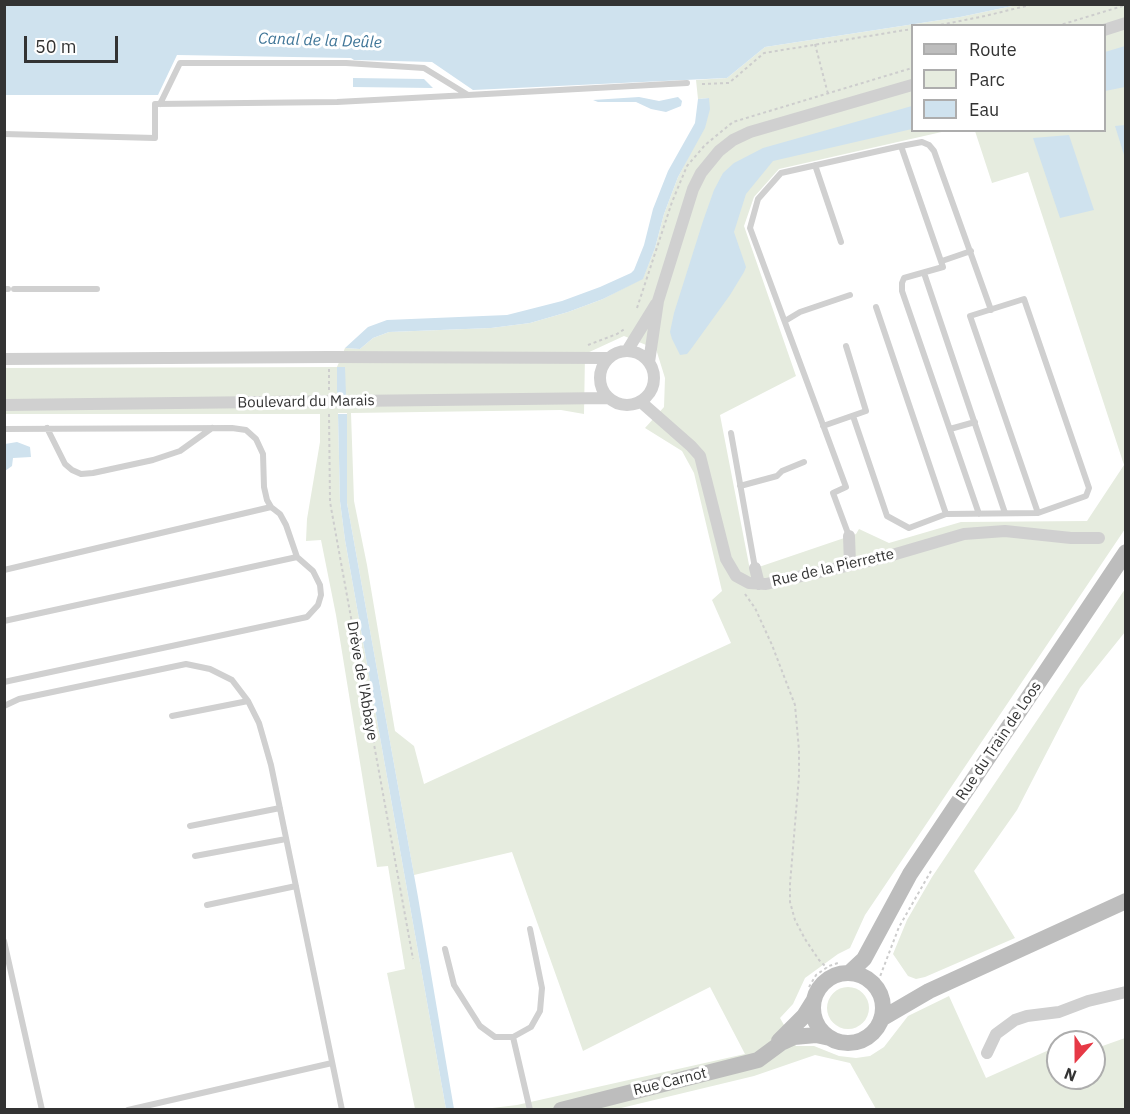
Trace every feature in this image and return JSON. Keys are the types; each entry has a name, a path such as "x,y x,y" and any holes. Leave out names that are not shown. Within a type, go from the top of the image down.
{"street":[{"path":"1106,29 1125,23"},
{"path":"649,362 658,301 698,180 708,164 727,144 760,128 911,85"},
{"path":"627,351 658,301"},
{"path":"627,351 643,356 653,370 652,388 641,402 624,406 608,398 599,383 602,365 607,358 627,351"},
{"path":"4,359 607,358"},
{"name":"Boulevard du Marais","path":"4,405 608,398"},
{"name":"Rue de la Pierrette","path":"641,402 700,456 726,559 736,576 749,583 766,584 882,558 964,534 1005,531 1071,538 1099,538"},
{"path":"849,536 850,564"},
{"name":"Rue du Train de Loos","path":"849,973 864,959 910,874 1125,552"},
{"path":"755,568 759,584"},
{"path":"881,1019 929,991 1125,901"},
{"name":"Rue du Train de Loos","path":"876,987 873,962 879,933"},
{"path":"876,987 883,1007 876,1030 862,1040 846,1043 830,1038 820,1029 813,1013 814,1000 819,988 836,975 849,973 862,976 885,994 903,996 929,991"},
{"path":"987,1053 996,1034 1015,1020 1059,1012 1088,1001 1125,992"},
{"name":"Rue Carnot","path":"561,1110 762,1059 804,1016 814,1000"},
{"name":"Rue Carnot","path":"775,1047 788,1039 801,1036 816,1035 830,1038"}],"lane":[{"path":"160,104 180,63 346,63 424,68 468,95"},
{"path":"4,134 155,138 155,104 337,102 687,82"},
{"path":"849,536 834,493 846,487 750,228 758,199 781,173 921,142 934,151 991,310"},
{"path":"901,146 943,267 904,278 902,291 979,514"},
{"path":"815,165 841,242"},
{"path":"942,261 971,251"},
{"path":"924,273 1005,513"},
{"path":"9,289 97,289"},
{"path":"785,321 800,312 850,295"},
{"path":"853,416 887,516 909,528 946,514 1038,513 1086,496 1089,488 1024,299 970,316 1038,513"},
{"path":"876,307 946,514"},
{"path":"823,426 866,411 846,346"},
{"path":"950,429 975,422"},
{"path":"47,428 65,464 81,474 153,460 180,451 212,428"},
{"path":"4,429 212,428 246,430 256,439 263,454 264,487 271,507 280,514 286,525 297,556 313,571 320,585 321,594 318,605 307,617 4,682"},
{"path":"731,433 755,568"},
{"path":"740,486 777,476 782,471 804,462"},
{"path":"4,570 271,507"},
{"path":"4,621 297,556"},
{"path":"4,706 19,699 186,664 210,669 232,680 248,700 259,723 280,808 342,1110"},
{"path":"172,716 248,700"},
{"path":"190,826 280,808"},
{"path":"195,856 286,839"},
{"path":"207,905 296,886"},
{"path":"445,949 454,985 480,1026 495,1037 513,1037 531,1027 540,1011 542,987 530,929"},
{"path":"4,941 42,1110"},
{"path":"513,1037 530,1110"},
{"path":"128,1110 332,1063"}],"path":[{"path":"944,24 1034,4"},
{"path":"1063,24 1125,5"},
{"path":"702,84 729,83 764,53 911,30"},
{"path":"815,44 828,93"},
{"path":"637,309 687,166 705,145 733,122 911,68"},
{"path":"587,346 617,334 632,324"},
{"name":"Drève de l'Abbaye","path":"330,357 328,402 330,502 412,959"},
{"path":"743,592 755,608 768,636 795,705 799,776 790,902 795,920 805,939 827,968"},
{"path":"876,987 887,955"}],"green space":[{"path":"1017,5 1125,5 1125,529 865,915 850,948 805,978 793,1004 780,1018 796,1046 814,1046 839,1056 856,1058 870,1056 884,1047 908,1016 949,996 986,1078 1046,1051 1046,1090 1106,1090 1106,1045 1125,1038 1125,1109 876,1109 850,1063 815,1055 754,1076 617,1109 484,1109 517,1105 745,1054 710,987 583,1051 512,852 414,875 347,503 347,413 338,413 340,501 345,540 446,1109 415,1109 387,973 405,969 388,866 377,867 336,615 321,540 306,541 307,519 320,442 320,414 5,414 4,368 337,367 345,348 360,349 373,338 389,332 491,328 530,323 603,299 643,278 655,248 664,214 678,177 690,154 709,98 698,99 696,80 727,78 765,47 911,25 911,132 942,132 779,169 754,197 744,226 796,376 720,415 750,570 856,534 859,529 889,543 961,522 1087,521 1124,465 1028,172 992,183 975,132 1106,132 1106,24 914,24","holes":["624,336 656,349 665,378 664,407 645,428 682,451 694,473 722,591 712,600 731,643 424,784 414,746 395,731 354,501 351,413 561,410 584,414 585,354"]},
{"path":"1125,589 1125,632 1080,688 1017,810 974,871 1015,938 925,977 916,979 908,976 893,954 907,920 932,877"},
{"path":"848,987 862,994 869,1008 862,1022 848,1029 834,1022 827,1008 834,994"}],"water":[{"name":"Canal de la Deûle","path":"4,5 1017,5 960,17 765,47 727,78 473,90 432,62 177,55 158,95 5,95"},
{"path":"1125,46 1125,87 1106,91 1106,52"},
{"path":"353,78 424,79 433,88 353,87"},
{"path":"639,97 659,101 678,97 682,101 681,106 666,112 651,109 636,102 593,100"},
{"path":"709,98 710,109 705,128 678,177 643,279 603,299 530,323 491,328 389,332 373,338 360,349 345,348 368,327 387,320 507,315 562,301 631,273 644,245 653,209 668,171 695,123 698,99"},
{"path":"911,106 911,129 773,161 746,194 734,232 746,267 744,272 691,349 687,354 680,355 670,332 674,313 714,190 723,173 734,163 763,148"},
{"path":"1126,125 1125,158 1115,126"},
{"path":"1069,135 1094,210 1060,218 1033,138"},
{"path":"337,367 345,367 346,395 337,396"},
{"path":"338,414 347,414 347,503 454,1109 446,1109 345,540 340,501"},
{"path":"17,442 30,447 31,457 13,458 12,466 5,471 5,444"}]}
